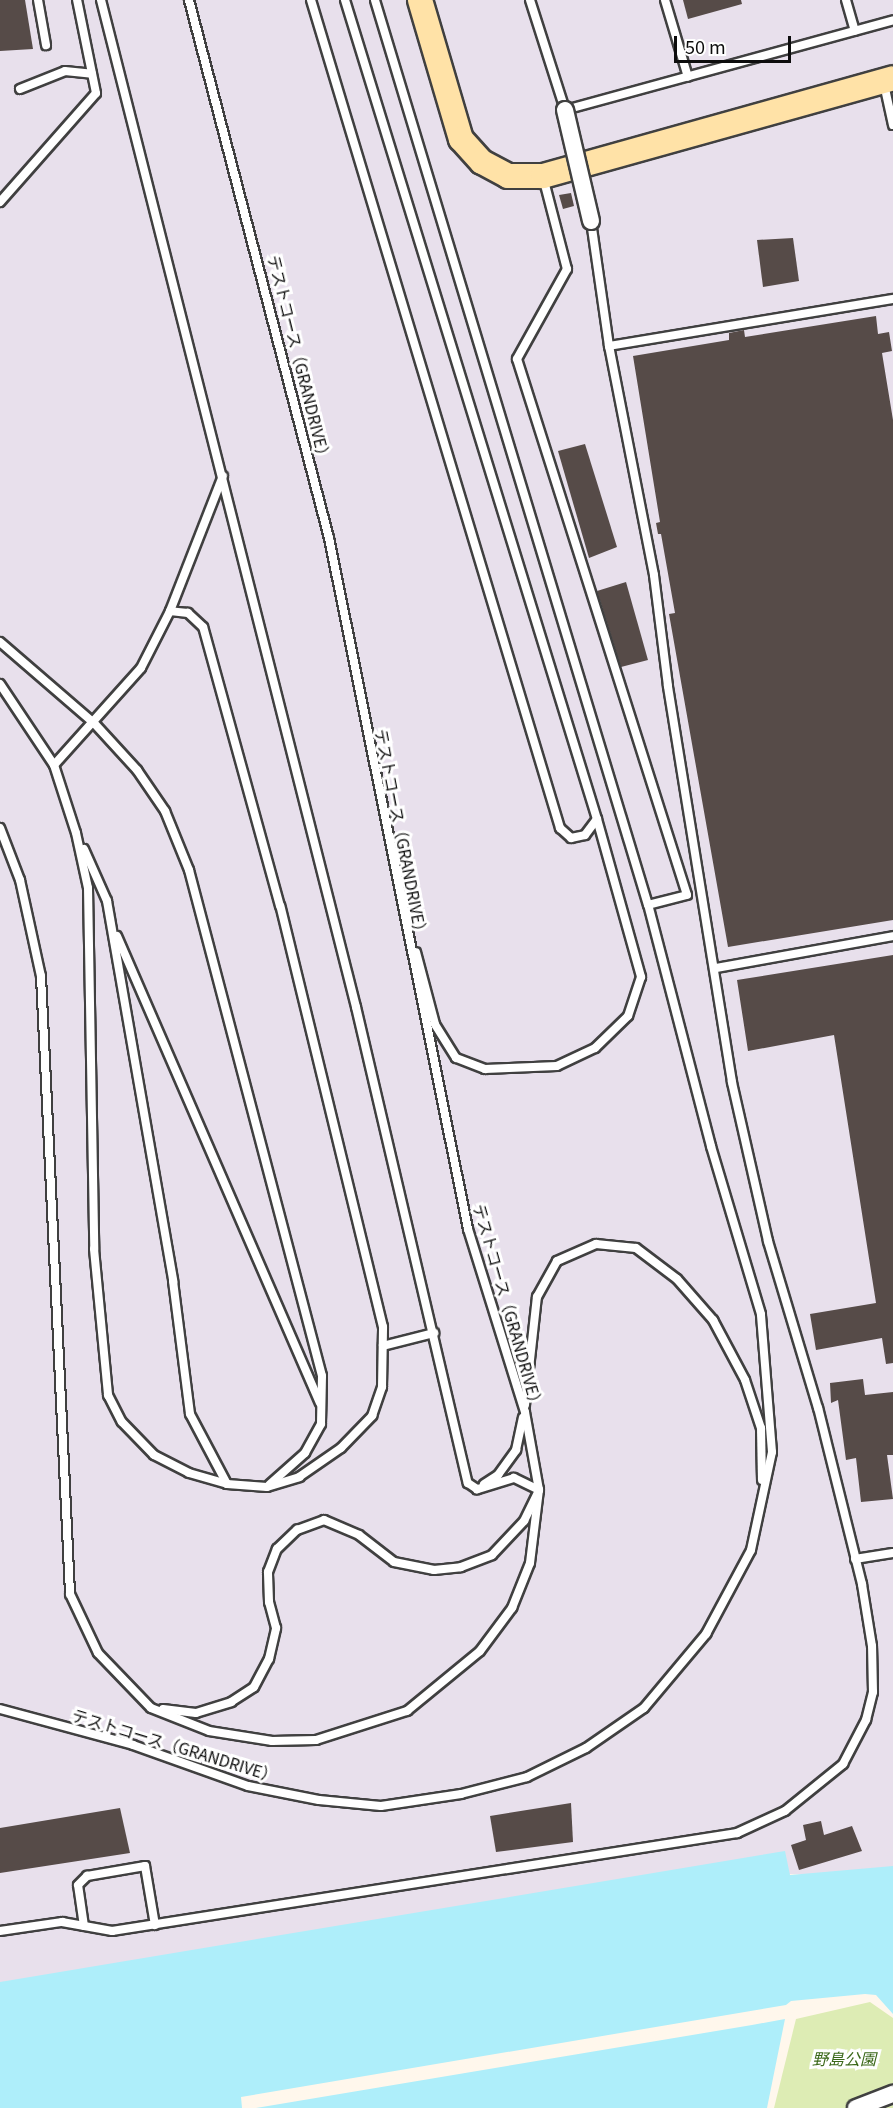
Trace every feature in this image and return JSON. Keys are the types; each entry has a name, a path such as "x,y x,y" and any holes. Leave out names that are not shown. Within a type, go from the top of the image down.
{"street":[{"path":"420,0 461,139 482,162 508,176 543,176 888,79"},
{"path":"565,110 591,221"},
{"path":"856,2108 893,2094"}],"lane":[{"path":"38,0 46,45"},
{"path":"0,202 96,93 77,0"},
{"path":"101,0 223,476 434,1333 468,1483 477,1489"},
{"name":"テストコース（GRANDRIVE）","path":"0,828 20,879 41,976 70,1594 98,1653 151,1708 209,1731 273,1741 316,1740 407,1711 480,1651 512,1608 530,1563 539,1490 525,1412 468,1229 389,851 329,538 210,68 189,0"},
{"path":"311,0 560,828 571,838 585,835 597,819"},
{"path":"345,0 597,819 641,977 628,1016 595,1048 557,1066 485,1070 456,1058 435,1024 389,851"},
{"name":"テストコース（GRANDRIVE）","path":"0,1709 133,1745 248,1786 318,1800 381,1806 461,1794 528,1777 586,1748 644,1708 706,1634 751,1550 772,1452 761,1314 711,1146 648,905 375,0"},
{"path":"530,0 565,110 893,20"},
{"path":"665,0 688,77"},
{"path":"846,0 855,31"},
{"path":"20,89 65,71 92,74"},
{"path":"888,79 893,125"},
{"path":"543,176 567,270 517,359 687,895 648,905"},
{"path":"0,1931 62,1922 112,1931 737,1833 785,1811 843,1764 866,1720 873,1692 872,1646 855,1559 818,1408 768,1241 732,1082 716,968 668,686 654,575 609,346 591,221"},
{"path":"609,346 893,299"},
{"path":"54,765 141,668 170,611 223,476"},
{"path":"0,684 54,765 76,833 88,888 94,1249 108,1395 122,1422 154,1455 189,1473 227,1484 267,1487 299,1476 341,1448 372,1416 382,1387 383,1327 369,1258 280,906 203,627 188,613 170,611"},
{"path":"0,642 94,723 137,770 165,811 189,870 322,1376 321,1424 305,1453 267,1487"},
{"path":"76,833 107,902 111,922 173,1281 190,1414 227,1484"},
{"path":"111,922 321,1406"},
{"path":"716,968 893,936"},
{"path":"477,1489 498,1475 516,1450 525,1412 537,1297 557,1261 596,1244 636,1248 677,1279 713,1320 745,1380 761,1428 762,1497"},
{"path":"383,1346 434,1333"},
{"path":"151,1708 196,1713 231,1702 254,1687 269,1659 276,1628 269,1602 268,1572 277,1549 297,1530 324,1520 359,1535 394,1562 434,1569 461,1567 492,1555 524,1521 539,1490 514,1478 477,1489"},
{"path":"855,1559 893,1553"},
{"path":"84,1926 78,1885 87,1876 145,1866 155,1925"}],"shaded area":[{"path":"0,0 893,0 893,1876 791,1874 0,1984"}],"green space":[{"name":"野島公園","path":"870,2002 893,2018 893,2108 774,2108 796,2019"}],"water":[{"path":"785,1851 790,1875 893,1866 893,2014 876,1995 791,2001 786,2005 241,2097 242,2108 0,2108 0,1982"},
{"path":"785,2019 767,2108 256,2108 752,2025"}],"building":[{"path":"0,0 25,0 33,49 0,51"},
{"path":"683,0 741,0 742,4 688,19"},
{"path":"571,193 574,206 563,209 559,195"},
{"path":"793,238 799,281 763,287 757,240"},
{"path":"876,316 878,334 889,332 892,351 882,353 893,420 893,920 728,947 669,614 675,613 661,534 658,534 656,523 660,522 633,356 729,340 729,333 744,330 745,337"},
{"path":"585,444 617,547 589,558 558,451"},
{"path":"626,582 648,660 621,667 597,591"},
{"path":"893,955 893,1363 886,1364 882,1338 816,1350 810,1314 876,1303 834,1035 748,1051 737,980"},
{"path":"863,1379 865,1395 893,1392 893,1455 887,1455 893,1499 861,1502 856,1458 846,1460 838,1400 831,1403 830,1383"},
{"path":"571,1803 573,1842 496,1852 490,1816"},
{"path":"120,1808 130,1853 0,1873 0,1828"},
{"path":"821,1821 824,1835 852,1826 862,1851 799,1870 791,1845 806,1840 803,1825"}]}
